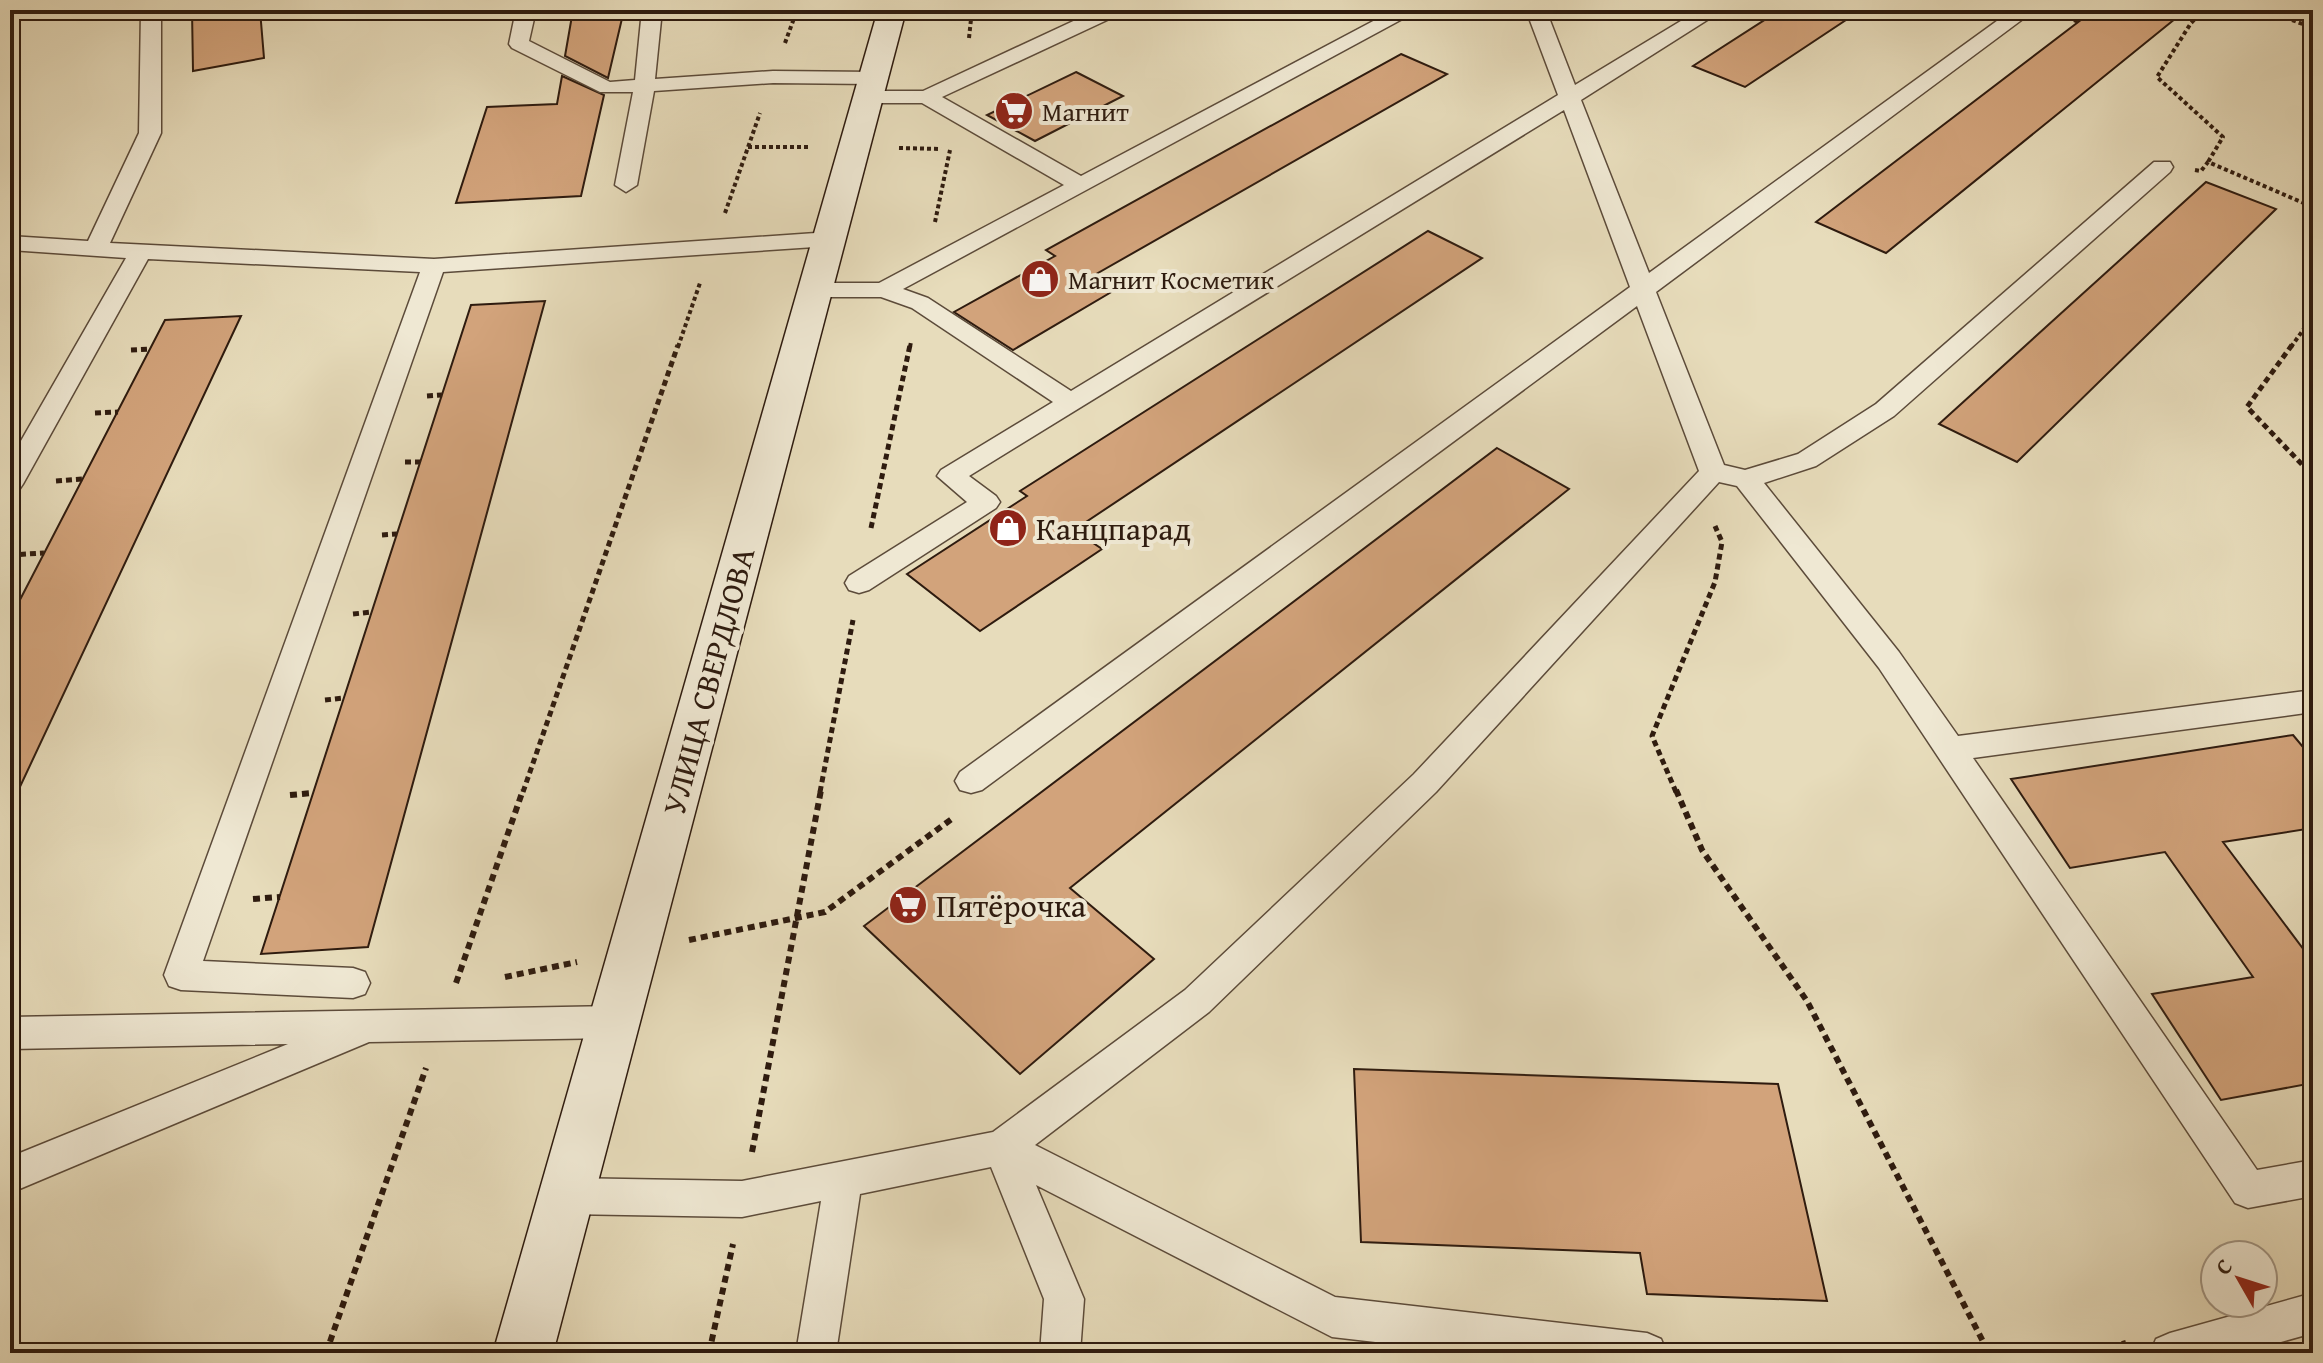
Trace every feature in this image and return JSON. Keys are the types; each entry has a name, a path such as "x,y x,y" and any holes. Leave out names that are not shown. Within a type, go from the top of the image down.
{"main road":[{"name":"УЛИЦА СВЕРДЛОВА","path":"523,1353 892,10"}],"lane":[{"path":"96,249 150,133 151,10"},
{"path":"526,10 519,44 607,88 773,77 926,97 1081,185"},
{"path":"626,185 644,85 652,10"},
{"path":"926,97 1113,10"},
{"path":"883,290 1409,10"},
{"path":"1536,10 1643,290 1705,480"},
{"path":"859,583 986,502 950,476 1713,10"},
{"path":"971,781 2025,10"},
{"path":"566,1196 742,1199 1002,1148 1208,991 1425,783 1705,480 1746,479 1807,460 1885,410 2162,167"},
{"path":"10,243 434,266 830,239"},
{"path":"10,484 141,251"},
{"path":"353,983 181,975 434,266"},
{"path":"815,290 883,290 920,303 1071,402"},
{"path":"1746,479 1889,660 2248,1190 2313,1178"},
{"path":"1950,749 2313,701"},
{"path":"10,1033 615,1022"},
{"path":"10,1175 371,1026"},
{"path":"1002,1148 1064,1299 1060,1353"},
{"path":"1002,1148 1332,1317 1647,1353"},
{"path":"816,1353 843,1180"},
{"path":"2170,1353 2313,1313"}],"path":[{"path":"326,1353 797,10"},
{"path":"964,80 972,10"},
{"path":"2162,167 2201,171 2223,137 2157,77 2191,23 2204,10"},
{"path":"2266,10 2313,28"},
{"path":"927,267 957,115"},
{"path":"2208,162 2313,207"},
{"path":"709,1353 798,918 859,583 920,303"},
{"path":"2313,316 2247,407 2313,476"},
{"path":"1705,480 1722,542 1715,582 1652,736 1702,850 1807,1001 1989,1353"},
{"path":"10,555 44,553"}],"building":[{"path":"192,10 260,10 264,58 193,71"},
{"path":"573,10 624,10 608,78 565,56"},
{"path":"1780,10 1861,10 1745,87 1693,66"},
{"path":"2094,10 2186,10 1886,253 1816,222"},
{"path":"1401,54 1447,74 1091,277 1113,291 1013,350 954,312 1055,256 1046,250"},
{"path":"1076,72 1123,96 1035,141 987,115"},
{"path":"562,76 604,95 581,196 456,203 487,107 557,104"},
{"path":"2206,182 2276,209 2017,462 1939,424"},
{"path":"1428,231 1482,258 1074,530 1102,549 980,631 907,574 1027,496 1020,491"},
{"path":"545,301 368,947 261,954 471,305"},
{"path":"241,316 10,808 10,619 165,320"},
{"path":"1497,448 1569,489 1070,888 1154,959 1020,1074 864,926"},
{"path":"2293,735 2313,759 2313,828 2223,842 2313,962 2313,1083 2221,1100 2152,994 2253,977 2165,852 2070,868 2011,779"},
{"path":"1354,1069 1778,1084 1827,1301 1647,1294 1640,1253 1361,1242"}],"place":[{"name":"Магнит","path":"1014,111"},
{"name":"Магнит Косметик","path":"1040,279"},
{"name":"Канцпарад","path":"1008,528"},
{"name":"Пятёрочка","path":"908,905"}]}
